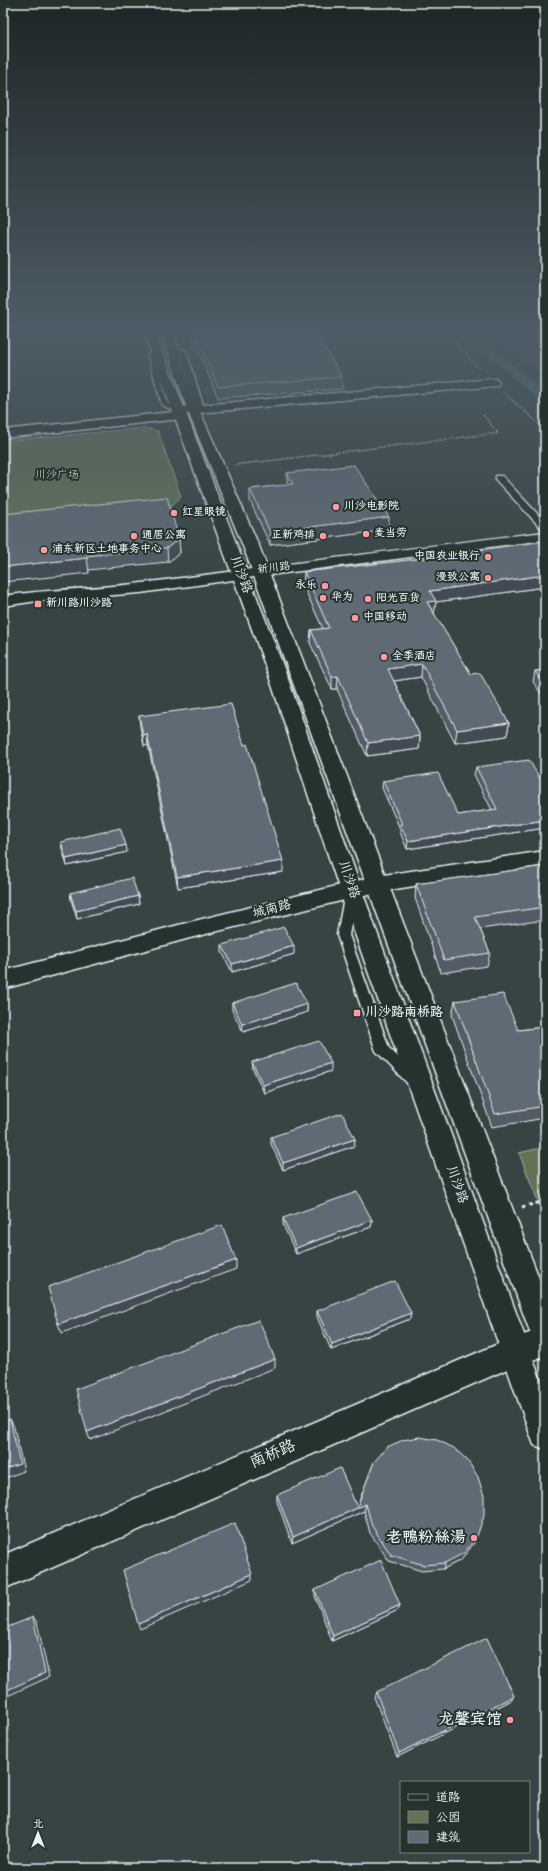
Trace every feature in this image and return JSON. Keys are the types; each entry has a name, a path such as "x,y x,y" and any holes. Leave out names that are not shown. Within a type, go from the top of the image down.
{"main road":[{"path":"3,434 169,414"},
{"name":"川沙路","path":"180,414 278,676 351,891 545,1434"},
{"name":"川沙路","path":"195,414 261,571 545,1332"},
{"name":"新川路","path":"3,601 36,596 140,588 261,571 545,536"},
{"name":"城南路","path":"3,980 190,930 377,884 545,858"},
{"name":"南桥路","path":"3,1572 515,1351 545,1342"}],"lane":[{"path":"499,478 545,527"}],"path":[{"path":"218,467 498,434 483,415"}],"green space":[{"name":"川沙广场","path":"144,428 158,431 181,497 172,505 3,523 3,441"},
{"path":"545,1147 545,1219 519,1153"}],"building":[{"path":"354,465 389,517 270,532 250,489 293,484 287,473"},
{"path":"167,497 179,539 167,548 86,556 87,558 3,567 3,514"},
{"path":"545,541 545,575 430,591 436,601 427,602 471,674 480,673 509,723 457,730 422,664 388,669 420,736 368,743 338,676 332,677 311,630 329,628 304,572 427,558 426,557"},
{"path":"545,670 545,685 535,671"},
{"path":"231,704 244,745 247,744 283,861 177,877 147,734 143,735 139,716"},
{"path":"529,760 545,787 545,820 408,841 383,781 438,773 458,815 497,809 476,767"},
{"path":"120,828 126,845 66,859 61,842"},
{"path":"545,866 545,907 475,917 490,953 444,960 416,884"},
{"path":"132,878 138,896 76,911 70,893"},
{"path":"284,927 294,946 232,964 222,945"},
{"path":"296,983 307,1004 242,1024 232,1003"},
{"path":"503,994 518,1030 545,1027 545,1106 495,1114 455,1001"},
{"path":"319,1041 331,1063 263,1085 252,1062"},
{"path":"342,1113 355,1139 283,1163 271,1137"},
{"path":"357,1192 372,1220 296,1248 283,1218"},
{"path":"222,1225 236,1260 58,1324 48,1287"},
{"path":"395,1281 411,1313 332,1344 317,1311"},
{"path":"259,1320 275,1359 87,1432 76,1389"},
{"path":"10,1419 20,1464 3,1470 3,1422"},
{"path":"419,1437 437,1440 454,1448 468,1461 478,1477 484,1496 484,1516 477,1536 464,1553 445,1563 424,1565 391,1555 372,1526 366,1504 293,1537 277,1495 340,1468 357,1507 374,1462 387,1447 403,1440"},
{"path":"235,1523 252,1574 138,1624 123,1570"},
{"path":"381,1560 400,1605 333,1636 315,1590"},
{"path":"33,1617 45,1673 3,1692 3,1629"},
{"path":"487,1638 514,1696 399,1753 376,1692"}],"place":[{"name":"川沙电影院","path":"336,507"},
{"name":"红星眼镜","path":"174,513"},
{"name":"麦当劳","path":"366,534"},
{"name":"通居公寓","path":"134,536"},
{"name":"正新鸡排","path":"323,536"},
{"name":"浦东新区土地事务中心","path":"44,550"},
{"name":"中国农业银行","path":"488,557"},
{"name":"漫致公寓","path":"488,578"},
{"name":"永乐","path":"325,586"},
{"name":"华为","path":"323,598"},
{"name":"阳光百货","path":"368,599"},
{"name":"新川路川沙路","path":"38,604"},
{"name":"中国移动","path":"355,618"},
{"name":"全季酒店","path":"384,657"},
{"name":"川沙路南桥路","path":"357,1013"},
{"name":"老鴨粉絲湯","path":"474,1538"},
{"name":"龙馨宾馆","path":"510,1720"}]}
